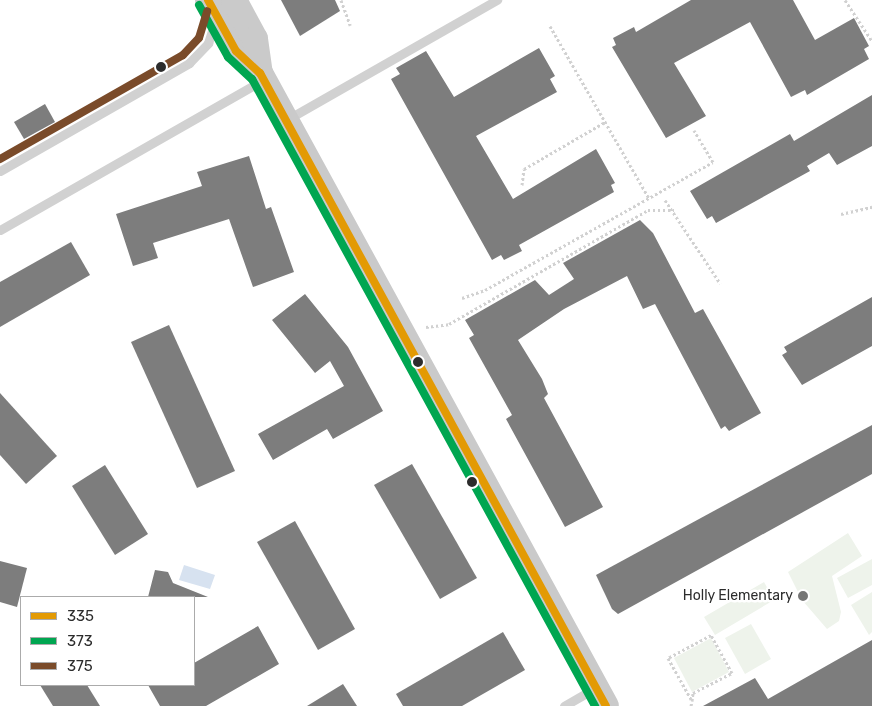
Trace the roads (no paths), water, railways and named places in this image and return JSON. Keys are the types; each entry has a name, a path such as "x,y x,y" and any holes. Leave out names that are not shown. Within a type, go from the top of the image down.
{"main road":[{"path":"220,5 255,38 261,76 601,697"}],"lane":[{"path":"285,120 497,0"},
{"path":"0,171 189,63 208,43 220,5"},
{"path":"0,230 261,76"},
{"path":"564,706 601,697"}],"water":[{"path":"184,565 215,575 210,589 179,580"}],"place":[{"name":"Holly Elementary","path":"803,596"}]}
